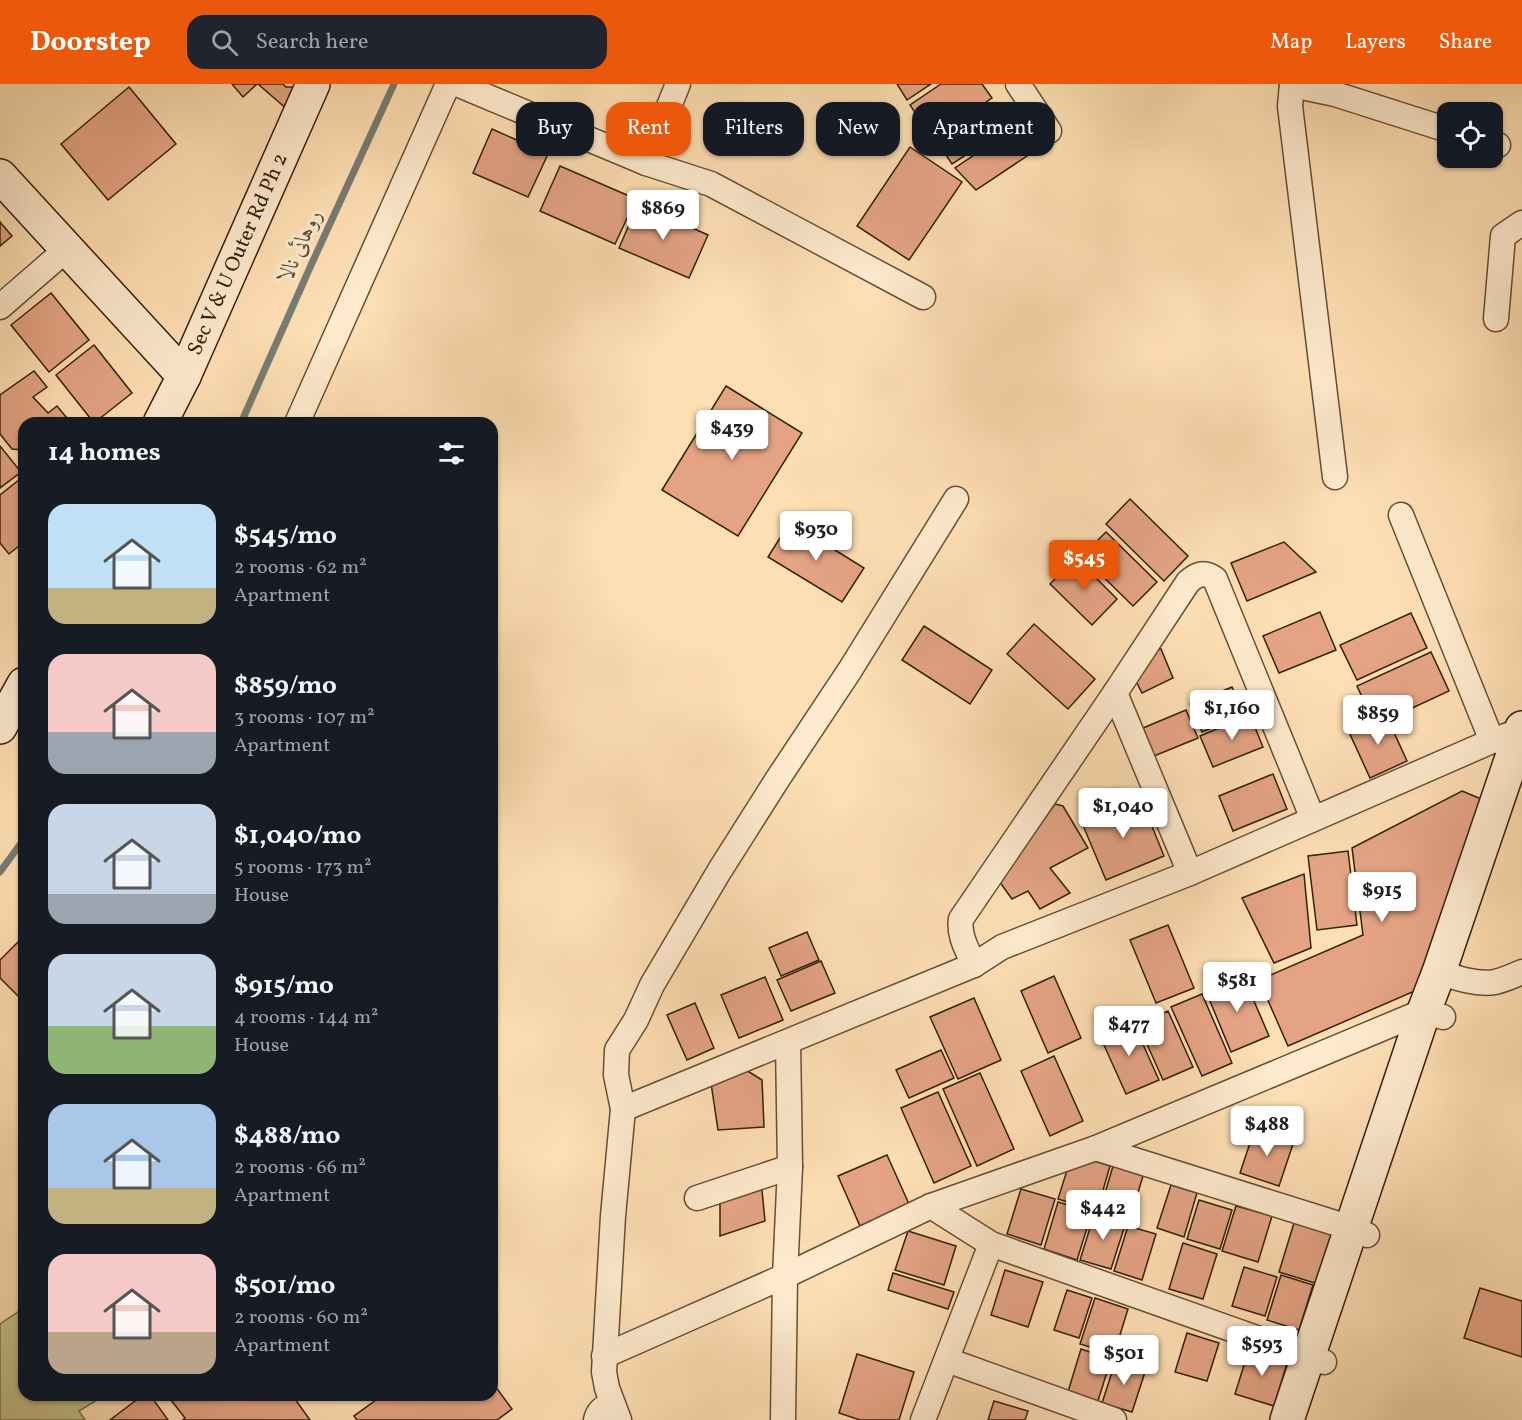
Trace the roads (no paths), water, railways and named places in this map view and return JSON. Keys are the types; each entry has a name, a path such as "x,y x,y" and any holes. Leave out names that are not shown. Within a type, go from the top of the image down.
{"street":[{"name":"Sec V & U Outer Rd Ph 2","path":"163,417 184,376 313,84"},
{"path":"300,417 448,84"},
{"path":"457,84 646,163 711,184 923,297"},
{"path":"646,163 678,84"},
{"path":"1018,84 1030,102"},
{"path":"1335,477 1290,106 1292,84 1336,89 1437,126"},
{"path":"0,176 184,376"},
{"path":"1496,319 1503,236 1522,223"},
{"path":"0,308 68,248"},
{"path":"609,1415 604,1356 613,1216 623,1110 616,1075 617,1050 636,1020 652,985 720,870 850,670 956,500"},
{"path":"1287,1420 1316,1359 1434,1014 1514,732 1401,515"},
{"path":"974,965 961,934 961,919 1188,582 1196,575 1209,575 1215,579 1313,819"},
{"path":"1115,693 1190,873"},
{"path":"0,728 18,695"},
{"path":"623,1110 974,965 1002,946 1190,873 1514,732"},
{"path":"1447,974 1522,779"},
{"path":"1447,974 1481,982 1494,982 1522,972"},
{"path":"604,1356 785,1276 931,1206 1096,1148 1434,1014"},
{"path":"783,1420 785,1276 790,1167 788,1042"},
{"path":"1096,1148 1359,1232"},
{"path":"697,1198 790,1167"},
{"path":"931,1206 991,1244 1316,1359"},
{"path":"923,1420 991,1244"},
{"path":"1306,1420 1316,1359"},
{"path":"947,1360 1114,1420"}],"waterway":[{"name":"روہائی نالا","path":"244,417 394,84"},
{"name":"روہائی نالا","path":"0,872 18,847"}]}
